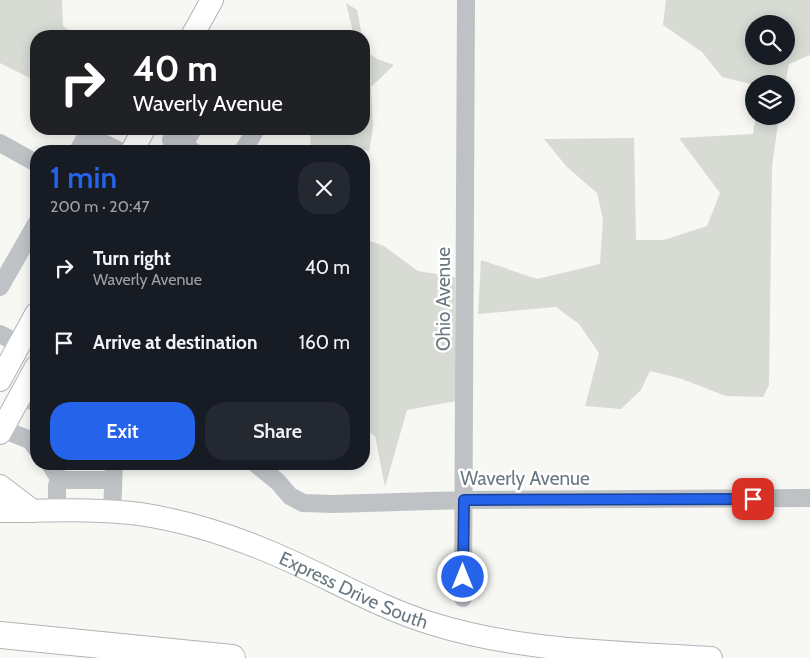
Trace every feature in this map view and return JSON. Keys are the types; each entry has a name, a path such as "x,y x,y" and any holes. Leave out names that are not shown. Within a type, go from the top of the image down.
{"highway":[{"path":"0,635 232,658"}],"main road":[{"path":"195,30 212,0"},
{"path":"0,380 30,326"},
{"path":"1,431 29,399"},
{"path":"0,486 32,511"},
{"name":"Express Drive South","path":"0,511 112,512 142,515 165,520 239,540 281,556 391,609 461,632 520,644 711,658"}],"street":[{"name":"Ohio Avenue","path":"463,598 466,0"},
{"path":"87,135 108,145"},
{"path":"164,135 181,142"},
{"path":"0,142 30,159"},
{"path":"0,287 30,234"},
{"path":"0,334 20,345"},
{"path":"1,431 30,437"},
{"path":"54,470 60,480"},
{"name":"Waverly Avenue","path":"276,470 290,496 303,503 810,498"},
{"path":"60,480 113,472 112,512"},
{"path":"57,511 57,485 60,480"}],"shaded area":[{"path":"0,0 62,0 63,26 69,30 30,30 30,78 0,63"},
{"path":"666,0 810,0 810,55 795,61 795,15 745,15 745,65 789,65 787,75 745,75 745,83 722,77 702,52 663,25"},
{"path":"346,3 357,10 361,30 353,30"},
{"path":"370,54 377,59 394,65 371,87 373,128 370,145 311,145 310,135 370,135"},
{"path":"754,125 778,125 772,167 769,385 763,397 726,396 682,379 650,371 641,390 621,409 585,406 599,353 579,324 556,307 478,314 481,260 537,279 600,264 603,219 597,193 567,167 544,139 634,138 636,240 664,240 707,226 720,193 679,138 753,134"},
{"path":"370,241 384,246 418,271 455,277 456,401 407,410 385,487 375,436 370,433"}],"route":[{"path":"463,577 464,500 753,499"}]}
